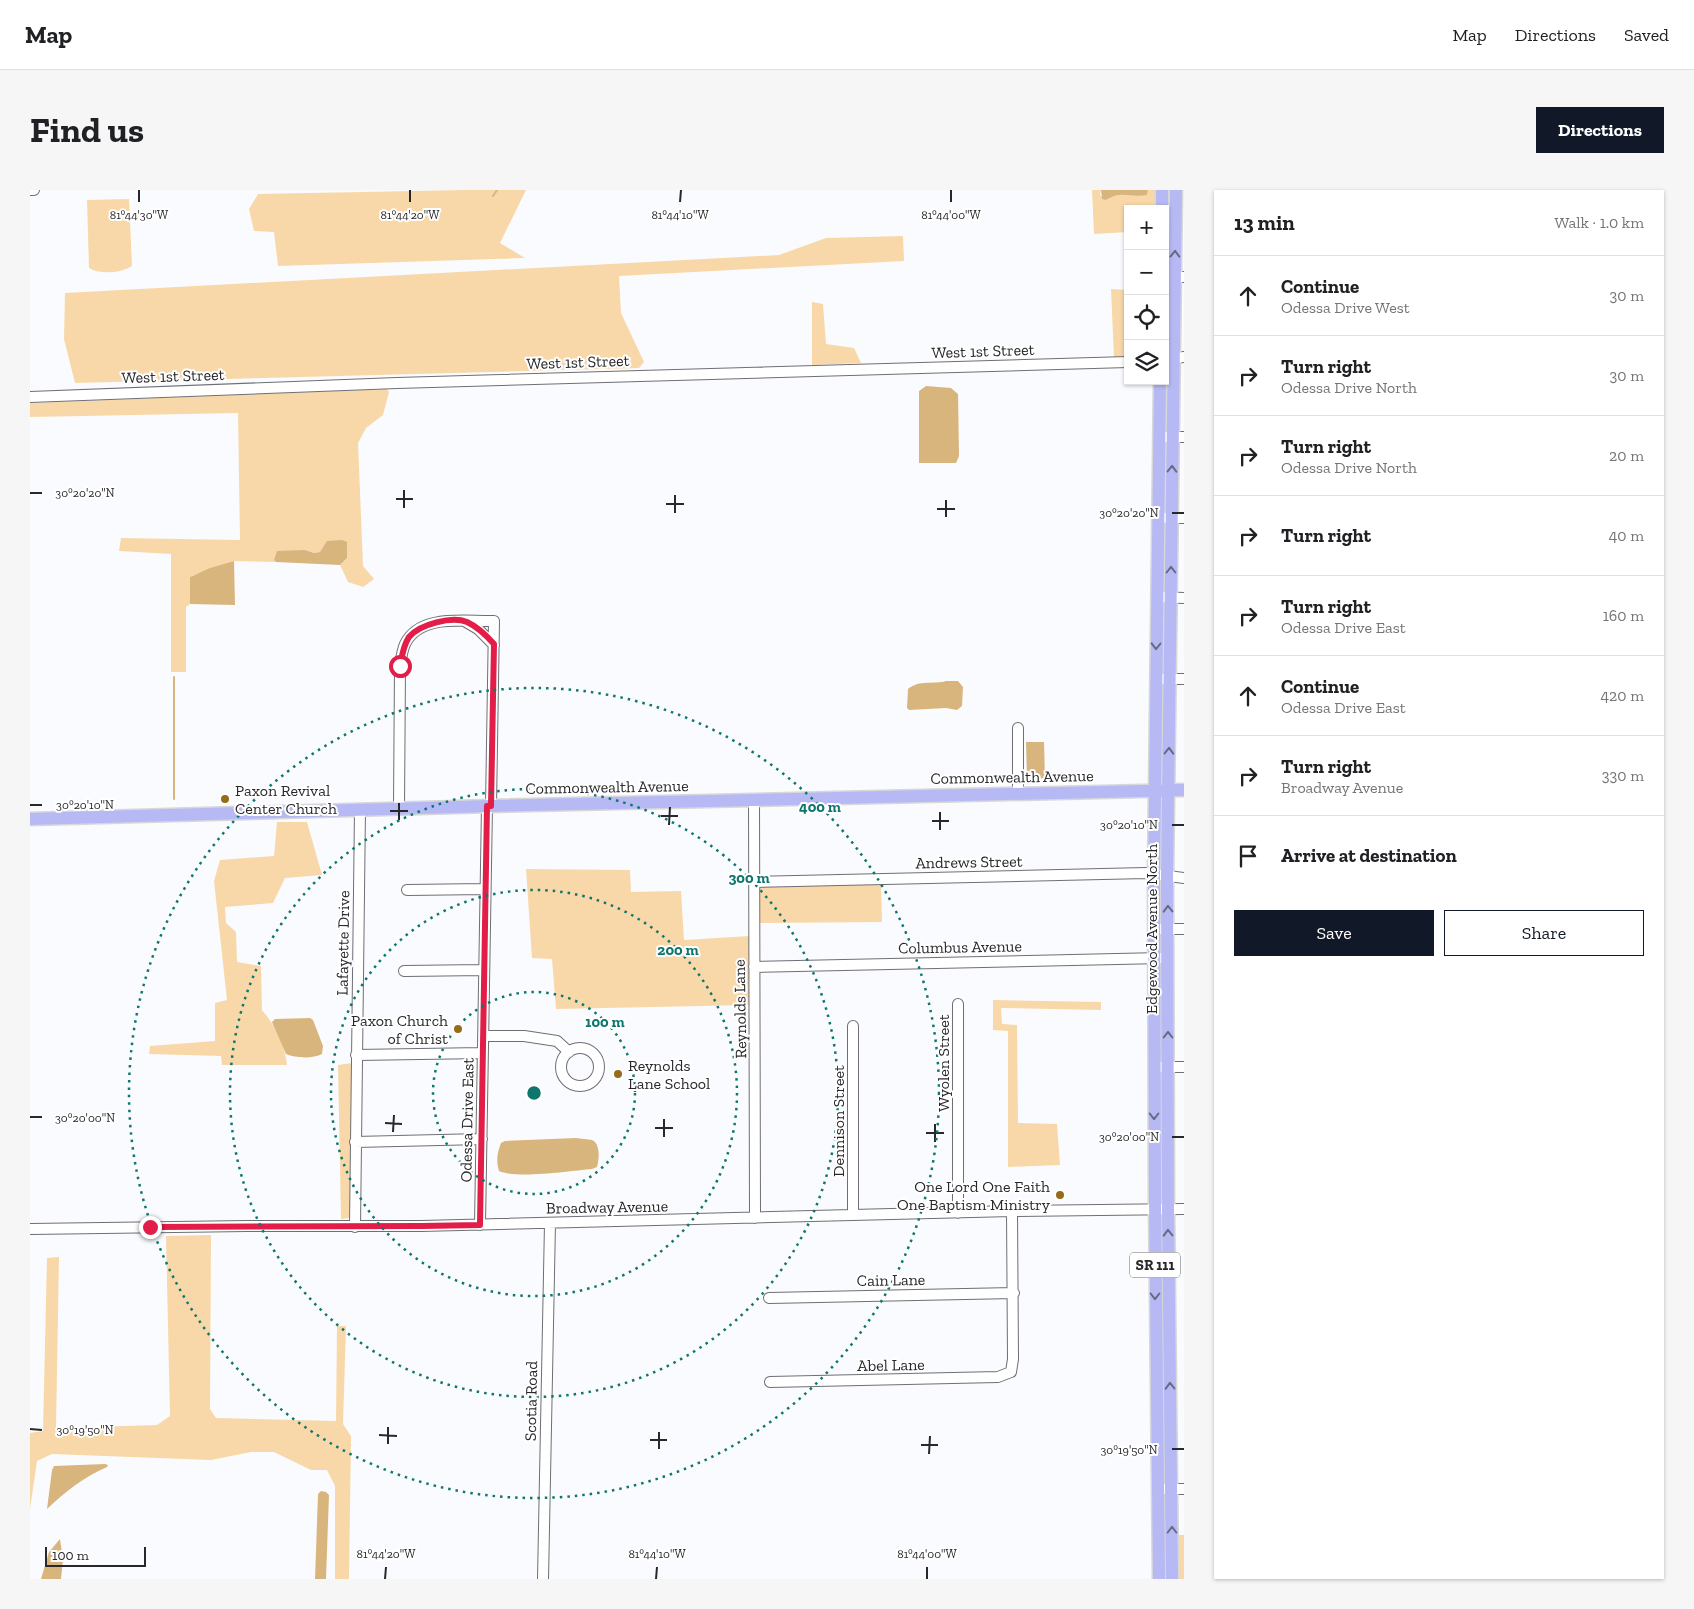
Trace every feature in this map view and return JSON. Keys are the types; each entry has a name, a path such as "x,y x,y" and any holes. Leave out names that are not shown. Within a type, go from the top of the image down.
{"main road":[{"name":"Edgewood Avenue North","path":"1172,1579 1178,1489 1154,1067 1154,929 1161,876 1168,790 1172,437 1178,194"},
{"name":"Edgewood Avenue North","path":"1161,385 1172,437"},
{"name":"Edgewood Avenue North","path":"1159,1579 1156,1352 1168,1067 1168,929 1161,876 1155,791 1156,679 1157,598 1171,518"},
{"name":"Commonwealth Avenue","path":"30,819 399,808 1184,790"}],"street":[{"path":"1162,198 1178,194"},
{"name":"West 1st Street","path":"30,396 397,383 1124,362"},
{"path":"1157,598 1184,598"},
{"name":"Odessa Drive East","path":"465,622 494,621 485,889 480,1225"},
{"path":"399,808 400,666 402,654 410,637 426,625 440,622 465,622 478,629 494,644"},
{"path":"1156,679 1184,679"},
{"path":"1018,728 1018,794"},
{"name":"Reynolds Lane","path":"754,800 755,1218"},
{"name":"Lafayette Drive","path":"355,1226 360,809"},
{"name":"Andrews Street","path":"754,882 1136,874 1184,878"},
{"path":"407,890 485,889"},
{"path":"1154,929 1184,929"},
{"name":"Columbus Avenue","path":"754,967 1168,958"},
{"path":"404,971 484,970"},
{"name":"Wyolen Street","path":"958,1004 958,1213"},
{"name":"Dennison Street","path":"853,1026 853,1216"},
{"path":"483,1036 524,1036 557,1041 569,1052"},
{"path":"356,1055 483,1053"},
{"path":"1154,1067 1184,1067"},
{"path":"355,1142 482,1139"},
{"name":"Broadway Avenue","path":"30,1229 480,1225 1012,1211 1184,1209"},
{"path":"1012,1211 1014,1293"},
{"name":"Scotia Road","path":"543,1579 550,1223"},
{"name":"Cain Lane","path":"769,1298 1014,1293"},
{"name":"Abel Lane","path":"770,1382 998,1377 1011,1372 1014,1359 1014,1293"},
{"path":"1156,1352 1170,1352"},
{"path":"1158,1489 1178,1489"}],"shaded area":[{"path":"526,190 500,243 525,258 278,266 274,232 254,231 249,209 258,194"},
{"path":"1092,190 1101,190 1100,195 1106,200 1121,194 1147,195 1148,190 1156,190 1156,205 1124,205 1124,232 1094,234"},
{"path":"1101,190 1148,190 1147,195 1117,195 1106,200 1102,199"},
{"path":"129,199 132,266 110,272 99,272 89,268 87,200"},
{"path":"903,236 904,261 619,276 621,313 644,362 639,368 75,383 64,339 65,293 779,255 826,238"},
{"path":"1111,289 1124,290 1124,358 1114,358"},
{"path":"812,302 823,304 826,344 854,348 861,363 812,365"},
{"path":"926,386 951,388 958,394 959,456 956,463 919,463 919,391"},
{"path":"387,389 389,392 383,415 366,428 358,443 363,566 374,579 363,587 348,582 340,565 347,558 305,550 274,560 276,562 234,561 191,576 190,604 186,607 186,672 171,672 171,554 119,551 121,538 240,540 238,413 30,417 30,403"},
{"path":"342,540 347,542 347,558 340,565 276,562 274,560 277,551 305,550 314,553 320,552 327,541"},
{"path":"234,561 235,605 190,604 190,577 210,568"},
{"path":"958,681 963,687 962,706 957,710 946,708 909,710 907,708 908,689 917,684"},
{"path":"1026,742 1044,742 1045,778 1027,779"},
{"path":"277,822 307,822 322,875 285,878 273,903 225,907 226,923 236,932 237,962 261,966 262,1010 279,1036 287,1065 222,1065 221,1056 149,1054 150,1046 215,1041 215,1003 227,1000 214,881 220,860 274,856"},
{"path":"526,869 630,870 631,892 681,891 684,940 750,936 751,1005 556,1009 552,959 532,958"},
{"path":"881,883 882,922 756,923 756,889 760,886"},
{"path":"993,1000 1101,1002 1101,1010 1001,1008 1002,1024 1017,1025 1018,1123 1057,1124 1060,1165 1008,1167 1008,1031 993,1030"},
{"path":"310,1018 313,1020 323,1046 322,1054 314,1057 304,1057 286,1054 272,1022 275,1019"},
{"path":"352,1063 353,1214 351,1218 341,1219 338,1065"},
{"path":"576,1138 595,1142 599,1152 597,1167 558,1173 518,1174 499,1171 497,1164 498,1154 501,1143 505,1141"},
{"path":"211,1235 210,1409 216,1418 336,1421 337,1326 346,1326 343,1424 351,1436 349,1579 335,1579 335,1486 327,1470 311,1470 274,1452 251,1452 211,1460 52,1454 37,1461 30,1509 30,1433 43,1431 47,1258 59,1257 56,1428 157,1425 170,1416 166,1236"},
{"path":"108,1465 107,1467 76,1485 47,1509 54,1466"},
{"path":"321,1491 329,1495 326,1579 315,1579 318,1494"},
{"path":"1177,1535 1184,1535 1184,1579 1178,1579"},
{"path":"60,1539 63,1560 61,1579 41,1579 49,1552"}],"waterway":[{"path":"493,196 497,190"},
{"path":"174,677 174,799"}],"place":[{"name":"Paxon Revival Center Church","path":"225,799"},
{"name":"Paxon Church of Christ","path":"458,1029"},
{"name":"Reynolds Lane School","path":"618,1074"},
{"name":"One Lord One Faith One Baptism Ministry","path":"1060,1195"}],"route":[{"path":"150,1227 480,1225 487,806 491,806 494,644 478,629 465,622 440,622 426,625 417,630 405,644 400,666"}]}
